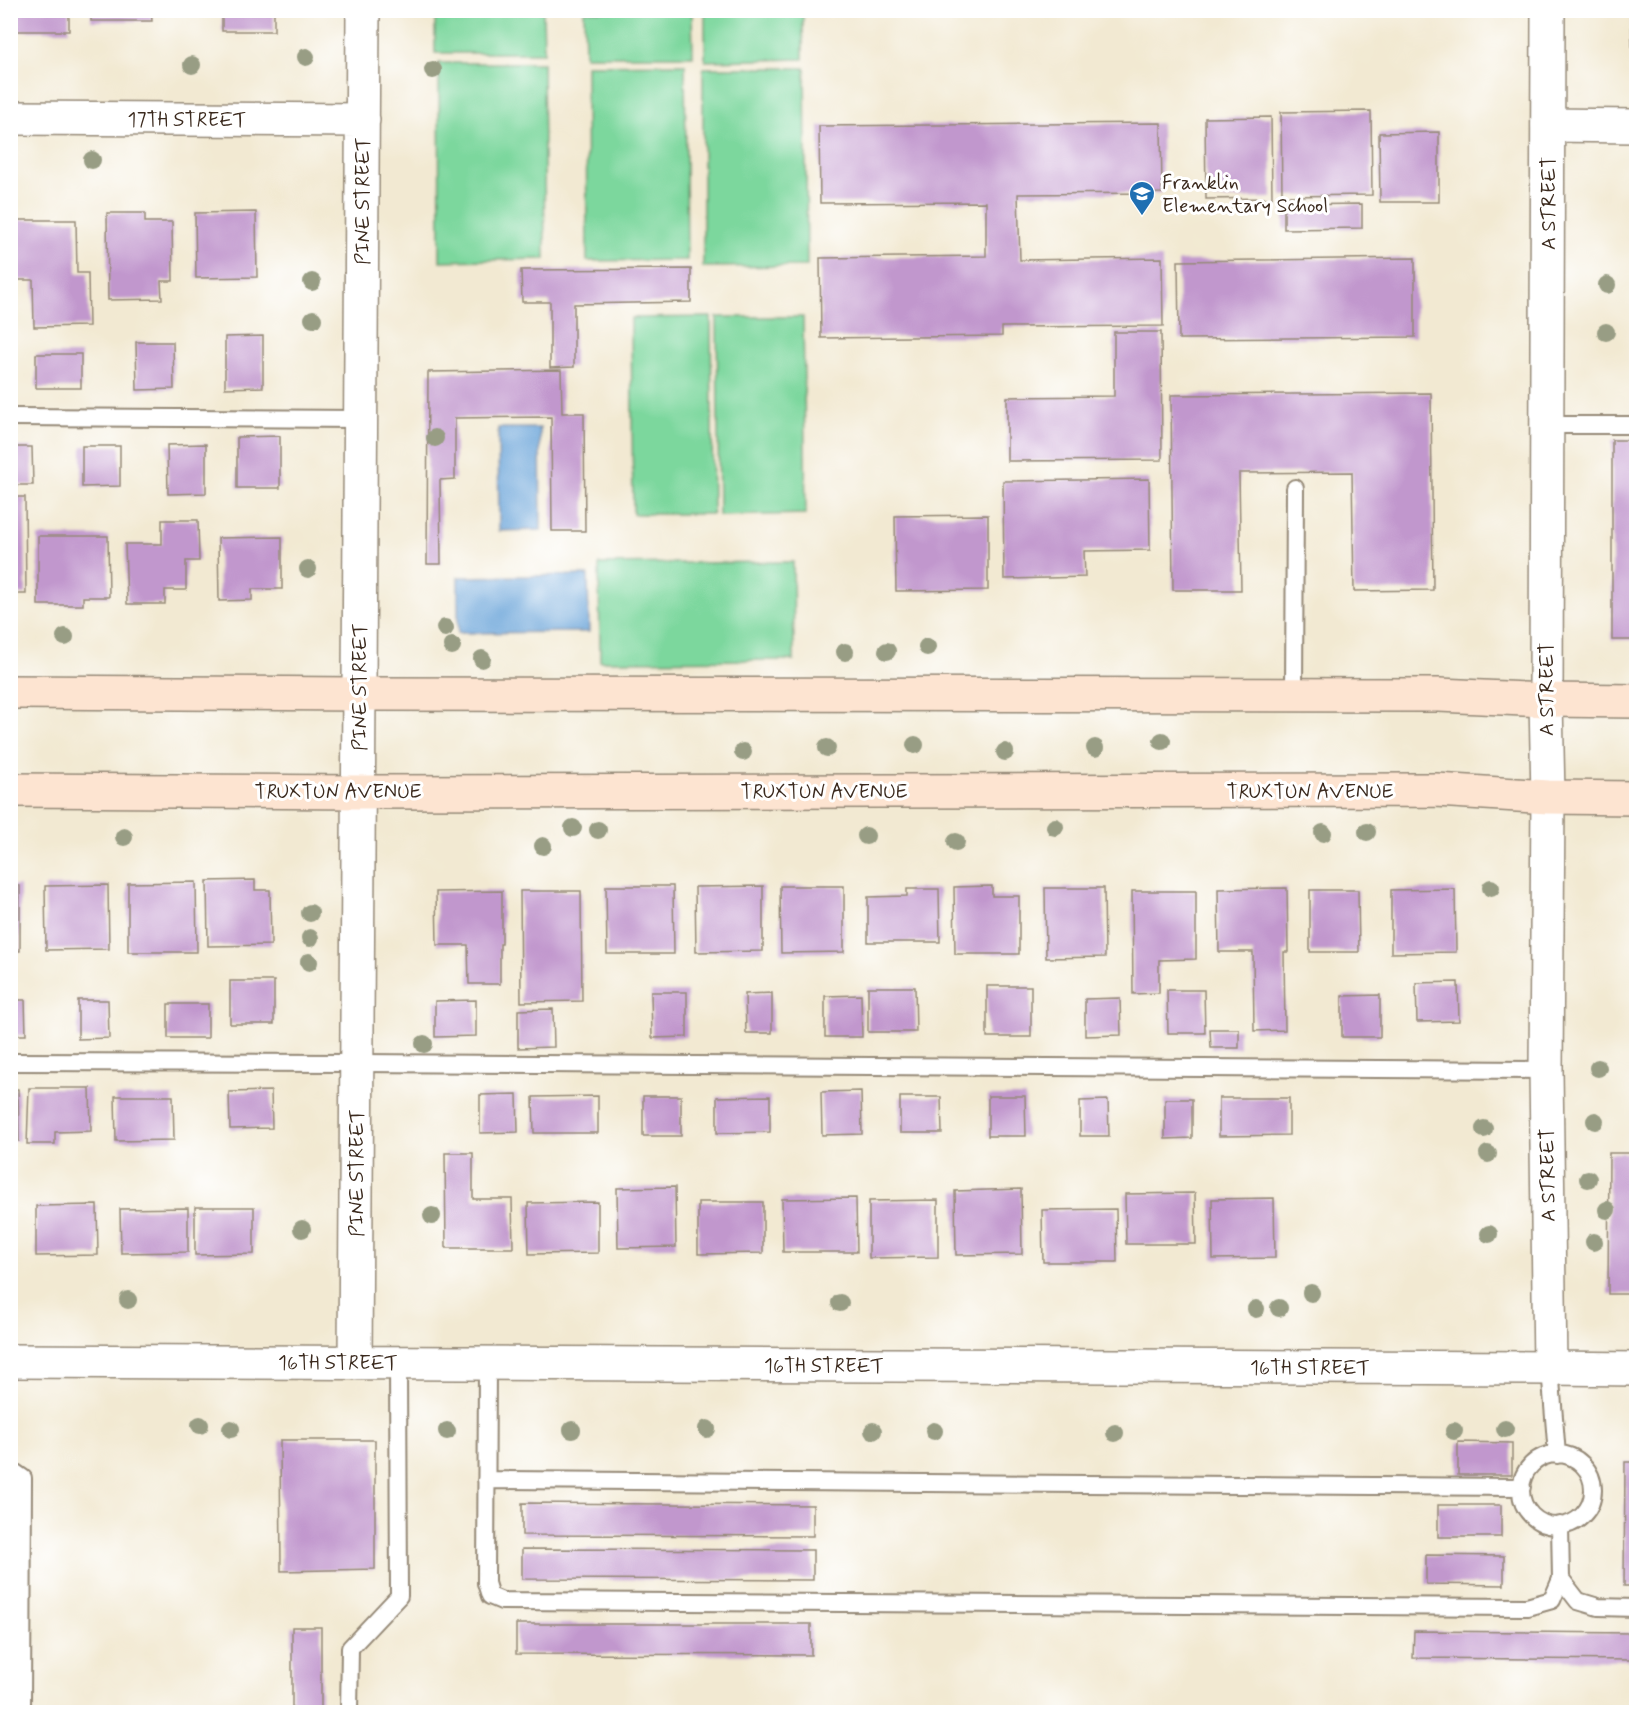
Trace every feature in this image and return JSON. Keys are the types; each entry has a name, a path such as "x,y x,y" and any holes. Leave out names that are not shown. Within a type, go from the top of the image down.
{"main road":[{"path":"10,692 1439,695 1636,701"},
{"name":"TRUXTUN AVENUE","path":"10,790 358,792 1436,790 1548,797 1636,798"}],"street":[{"name":"PINE STREET","path":"355,1363 363,10"},
{"name":"A STREET","path":"1548,10 1546,1070 1550,1368"},
{"name":"17TH STREET","path":"10,118 363,120"},
{"path":"1548,125 1636,126"},
{"name":"16TH STREET","path":"10,1361 1636,1370"}],"lane":[{"path":"10,417 361,419"},
{"path":"1546,425 1636,425"},
{"path":"1294,695 1295,488"},
{"path":"10,1062 1546,1070"},
{"path":"349,1713 350,1648 399,1596 398,1363"},
{"path":"487,1363 486,1582 490,1596 502,1601 1527,1607 1552,1600 1561,1579 1560,1525"},
{"path":"1550,1368 1557,1455"},
{"path":"1557,1455 1576,1459 1585,1467 1592,1478 1594,1490 1585,1513 1576,1521 1560,1525 1544,1523 1534,1517 1522,1498 1524,1476 1530,1466 1540,1458 1557,1455"},
{"path":"10,1469 23,1478 22,1713"},
{"path":"486,1480 1522,1486"},
{"path":"1561,1579 1578,1601 1598,1607 1636,1608"}],"green space":[{"path":"435,11 543,11 544,53 435,53"},
{"path":"584,11 692,11 693,56 585,56"},
{"path":"705,11 803,11 803,59 705,61"},
{"path":"439,63 543,63 545,259 440,261"},
{"path":"685,64 687,260 587,261 586,65"},
{"path":"703,68 805,68 807,266 703,267"},
{"path":"711,317 713,514 633,514 631,318"},
{"path":"717,317 803,317 806,514 719,516"},
{"path":"793,562 794,660 600,661 599,564"}],"water":[{"path":"498,428 540,428 541,530 499,531"},
{"path":"588,575 589,632 458,633 458,577"}],"building":[{"path":"13,10 69,10 69,31 14,31"},
{"path":"91,10 151,10 152,21 91,21"},
{"path":"222,10 274,10 274,31 222,31"},
{"path":"1631,10 1636,10 1636,51 1632,51"},
{"path":"1371,111 1372,195 1282,196 1281,112"},
{"path":"1271,117 1272,198 1206,199 1205,118"},
{"path":"1161,123 1162,193 1018,194 1020,260 1162,258 1163,326 1002,327 1002,336 821,338 820,258 986,256 986,202 820,203 819,126"},
{"path":"1439,132 1439,202 1380,202 1379,133"},
{"path":"1362,204 1362,228 1284,229 1284,205"},
{"path":"256,212 257,277 196,278 195,213"},
{"path":"107,213 145,213 145,222 172,222 173,281 161,281 162,299 108,300"},
{"path":"11,220 76,220 77,273 88,273 89,326 34,327 33,280 12,280"},
{"path":"1415,258 1415,337 1179,339 1178,261"},
{"path":"691,269 691,302 574,304 574,367 550,368 550,302 522,302 521,270"},
{"path":"1114,332 1161,332 1162,460 1007,461 1007,397 1114,396"},
{"path":"263,336 263,387 225,388 225,337"},
{"path":"136,342 173,342 174,389 137,390"},
{"path":"36,354 81,354 81,388 36,388"},
{"path":"561,370 562,413 584,413 585,531 552,531 551,417 455,418 455,479 440,480 441,564 427,564 428,372"},
{"path":"1431,393 1433,590 1354,591 1352,472 1239,473 1241,590 1173,590 1171,395"},
{"path":"280,436 280,488 237,488 237,437"},
{"path":"1612,440 1636,440 1636,640 1612,640"},
{"path":"206,444 206,493 168,494 167,445"},
{"path":"82,446 120,446 120,486 82,487"},
{"path":"10,447 32,447 33,485 10,485"},
{"path":"1149,479 1150,550 1084,551 1085,577 1004,579 1003,481"},
{"path":"10,497 25,497 26,594 10,594"},
{"path":"988,515 988,590 896,591 895,516"},
{"path":"162,520 198,520 199,561 186,561 186,590 165,590 165,604 127,604 125,544 162,544"},
{"path":"38,536 108,536 109,597 83,597 83,605 38,605"},
{"path":"282,537 282,589 252,589 252,600 219,601 218,538"},
{"path":"255,880 255,890 270,890 271,945 208,946 207,881"},
{"path":"196,882 197,952 128,952 128,883"},
{"path":"108,885 109,949 46,950 45,886"},
{"path":"10,886 20,886 20,951 10,951"},
{"path":"606,886 673,886 674,954 607,954"},
{"path":"763,886 763,951 696,952 695,887"},
{"path":"780,886 844,886 844,952 781,953"},
{"path":"992,886 992,896 1019,896 1019,954 955,954 954,887"},
{"path":"1045,888 1104,888 1105,957 1046,958"},
{"path":"1287,888 1288,952 1284,952 1285,1030 1254,1031 1253,952 1219,952 1218,889"},
{"path":"907,889 939,889 940,942 868,942 868,897 907,896"},
{"path":"1455,889 1456,952 1391,953 1391,890"},
{"path":"1310,890 1358,890 1359,952 1310,952"},
{"path":"502,891 500,984 469,984 468,945 437,945 436,892"},
{"path":"520,891 581,891 582,1001 521,1002"},
{"path":"1132,891 1196,891 1196,959 1159,960 1159,993 1133,994"},
{"path":"230,981 274,981 274,1024 230,1024"},
{"path":"1458,982 1459,1021 1417,1022 1416,983"},
{"path":"987,986 1031,986 1031,1037 987,1037"},
{"path":"868,987 915,987 916,1032 868,1032"},
{"path":"1167,990 1204,990 1205,1033 1168,1033"},
{"path":"651,992 687,992 687,1037 652,1038"},
{"path":"772,993 772,1033 746,1033 745,994"},
{"path":"861,995 862,1037 825,1037 825,996"},
{"path":"1380,995 1380,1037 1342,1037 1342,996"},
{"path":"1120,998 1121,1035 1085,1036 1085,999"},
{"path":"10,1000 25,1000 26,1035 10,1035"},
{"path":"78,1000 108,1000 109,1038 78,1039"},
{"path":"476,1000 476,1036 435,1037 435,1001"},
{"path":"168,1004 208,1004 208,1038 168,1038"},
{"path":"553,1009 554,1047 518,1048 518,1010"},
{"path":"1210,1029 1239,1029 1239,1048 1211,1048"},
{"path":"29,1088 90,1088 91,1131 55,1132 55,1144 27,1144"},
{"path":"10,1089 18,1089 19,1141 10,1141"},
{"path":"271,1091 272,1128 230,1129 229,1092"},
{"path":"861,1091 862,1134 822,1135 821,1092"},
{"path":"517,1094 518,1132 480,1133 480,1095"},
{"path":"115,1096 173,1096 174,1140 116,1141"},
{"path":"598,1096 598,1133 534,1133 533,1097"},
{"path":"643,1096 681,1096 681,1136 643,1136"},
{"path":"770,1096 770,1132 717,1133 717,1097"},
{"path":"988,1096 1025,1096 1026,1136 988,1136"},
{"path":"900,1097 941,1097 942,1133 900,1133"},
{"path":"1219,1098 1289,1098 1289,1135 1219,1136"},
{"path":"1165,1099 1192,1099 1192,1138 1165,1139"},
{"path":"1108,1100 1109,1136 1080,1136 1080,1101"},
{"path":"445,1153 473,1153 473,1199 512,1199 513,1248 446,1248"},
{"path":"1609,1153 1636,1153 1636,1294 1608,1294"},
{"path":"675,1187 676,1247 618,1248 617,1188"},
{"path":"1021,1189 1022,1254 956,1255 955,1191"},
{"path":"1195,1193 1196,1244 1126,1244 1125,1194"},
{"path":"856,1198 857,1252 783,1252 782,1199"},
{"path":"1274,1198 1275,1258 1213,1259 1212,1199"},
{"path":"938,1200 938,1257 869,1258 869,1201"},
{"path":"598,1202 598,1253 529,1254 528,1203"},
{"path":"698,1202 763,1202 763,1253 698,1254"},
{"path":"97,1205 98,1255 36,1256 36,1206"},
{"path":"195,1207 254,1207 254,1254 195,1255"},
{"path":"188,1208 188,1252 121,1253 120,1209"},
{"path":"1116,1209 1117,1262 1043,1262 1042,1210"},
{"path":"280,1440 375,1440 375,1569 281,1571"},
{"path":"1458,1442 1512,1443 1512,1475 1458,1475"},
{"path":"1625,1462 1636,1462 1636,1586 1624,1586"},
{"path":"522,1503 813,1505 813,1536 522,1535"},
{"path":"1438,1505 1501,1505 1501,1537 1438,1537"},
{"path":"522,1549 813,1550 813,1580 522,1579"},
{"path":"1426,1555 1504,1556 1504,1585 1426,1584"},
{"path":"516,1624 811,1624 811,1655 516,1654"},
{"path":"292,1627 321,1627 321,1712 292,1712"},
{"path":"1414,1631 1636,1633 1636,1660 1413,1658"}],"place":[{"name":"Franklin Elementary School","path":"1142,217"}]}
